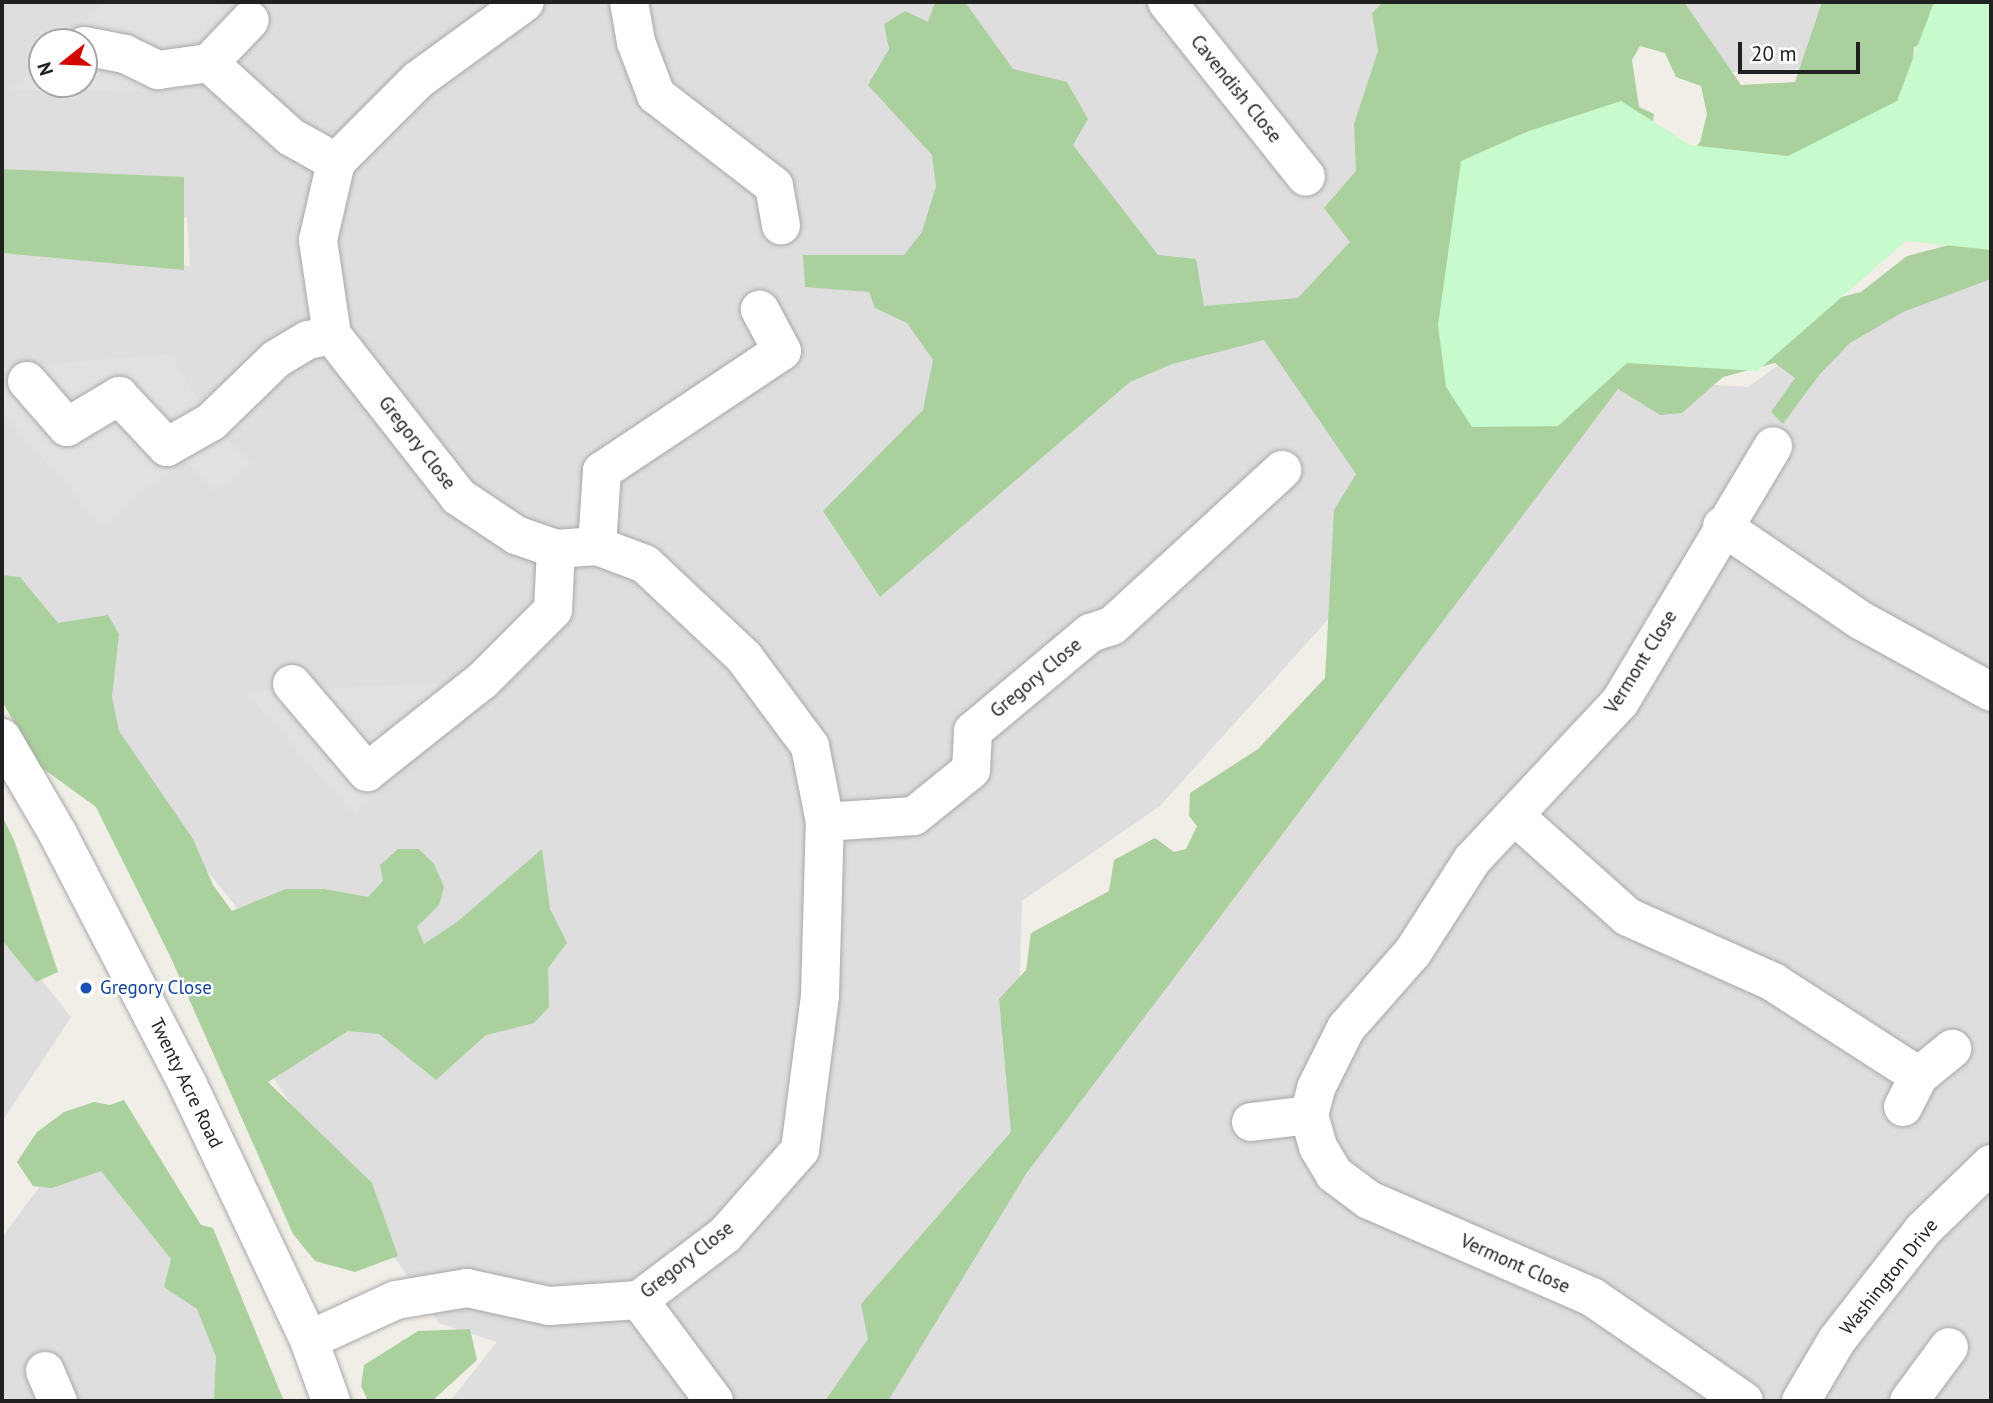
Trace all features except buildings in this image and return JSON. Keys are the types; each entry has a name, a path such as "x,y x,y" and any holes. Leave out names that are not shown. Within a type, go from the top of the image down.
{"street":[{"path":"27,381 67,426 118,396 166,447 211,422 276,359 308,341 331,335 318,240 336,162 418,80 525,2"},
{"path":"629,2 636,42 656,95 774,186 781,225"},
{"name":"Cavendish Close","path":"1167,2 1306,177"},
{"path":"98,49 125,54 158,70 209,63 250,20"},
{"path":"209,63 291,137 336,162"},
{"path":"597,546 601,471 782,351 760,310"},
{"name":"Gregory Close","path":"309,1340 396,1300 467,1288 549,1306 639,1300 725,1236 800,1150 820,996 825,822 810,746 744,657 645,565 597,546 556,549 516,535 459,497 331,335"},
{"name":"Vermont Close","path":"1744,1401 1592,1297 1369,1200 1334,1174 1318,1147 1309,1115 1316,1088 1346,1028 1413,952 1472,860 1516,817 1620,702 1722,526 1773,446"},
{"name":"Gregory Close","path":"825,822 914,816 971,770 973,732 1090,633 1112,626 1282,470"},
{"path":"1722,526 1862,621 1991,692"},
{"path":"292,684 367,772 482,681 552,610 556,549"},
{"name":"Twenty Acre Road","path":"2,738 58,834 188,1085 309,1340 331,1401"},
{"path":"1516,817 1628,917 1773,982 1911,1092 1952,1049"},
{"path":"1251,1122 1309,1115"},
{"name":"Washington Drive","path":"1801,1401 1838,1340 1915,1241 1991,1164"},
{"path":"639,1300 714,1401"},
{"path":"1928,1395 1949,1347"}],"shaded area":[{"path":"2,2 1492,2 1343,295 1319,421 1367,474 1352,593 1160,806 1022,901 1015,1139 885,1341 839,1401 450,1401 497,1342 439,1323 248,1041 318,1007 2,620 2,247 190,266 187,218 2,181"},
{"path":"106,2 214,2 248,28 209,63 186,92 98,91 98,28 77,28"},
{"path":"1672,2 1897,2 1860,66 1694,74"},
{"path":"28,74 28,90 10,90"},
{"path":"1908,271 1991,276 1991,1401 867,1401 1011,1177 1626,379 1748,387"},
{"path":"170,354 211,422 252,464 215,491 183,459 102,526 2,412 2,368"},
{"path":"482,681 355,816 246,692"},
{"path":"2,930 71,1017 2,1122"},
{"path":"64,1154 130,1175 261,1401 2,1401 2,1237"}],"green space":[{"path":"935,2 965,2 1013,69 1067,82 1088,119 1073,145 1158,255 1196,259 1204,306 1298,298 1350,242 1324,208 1356,171 1354,124 1378,51 1372,13 1383,2 1684,2 1741,85 1795,82 1822,2 1991,2 1991,15 1914,47 1909,107 1788,311 1861,292 1907,256 1991,234 1991,279 1903,312 1850,343 1820,374 1783,424 1771,412 1795,378 1775,363 1723,377 1682,413 1660,415 1618,389 1026,1174 888,1401 825,1401 868,1339 861,1304 1011,1132 999,999 1026,970 1031,933 1109,891 1114,860 1155,838 1174,852 1186,849 1197,826 1189,816 1190,793 1258,749 1325,678 1334,510 1356,474 1264,340 1172,364 1130,382 880,597 823,511 923,410 933,360 907,323 875,308 869,292 805,287 803,255 904,255 922,232 936,186 932,155 868,85 889,49 884,24 905,11 928,22","holes":["1640,46 1665,53 1676,77 1701,86 1707,114 1700,142 1681,163 1650,138 1654,114 1639,107 1632,60"]},
{"path":"1934,2 1991,2 1991,250 1906,241 1757,371 1627,363 1558,426 1472,427 1446,387 1438,325 1461,161 1529,131 1621,101 1690,145 1788,156 1897,101"},
{"path":"2,169 184,177 184,270 2,253"},
{"path":"2,575 20,577 58,623 108,615 119,634 112,697 119,731 193,839 213,885 232,911 286,889 324,889 368,897 383,881 380,865 398,849 419,849 434,864 444,887 439,905 417,927 424,944 457,922 542,849 550,909 567,943 548,968 549,1007 534,1023 486,1035 436,1080 379,1034 348,1031 268,1082 372,1183 398,1256 355,1272 315,1261 293,1234 170,956 96,807 38,765 2,701"},
{"path":"2,816 14,840 58,972 36,982 2,940"},
{"path":"124,1100 201,1225 213,1228 284,1401 214,1401 216,1357 197,1309 164,1287 171,1259 101,1171 52,1188 33,1186 17,1162 37,1132 64,1112 94,1102 110,1105"},
{"path":"470,1329 477,1360 432,1401 368,1401 361,1386 364,1365 418,1331"}],"place":[{"name":"Gregory Close","path":"86,988"}]}
